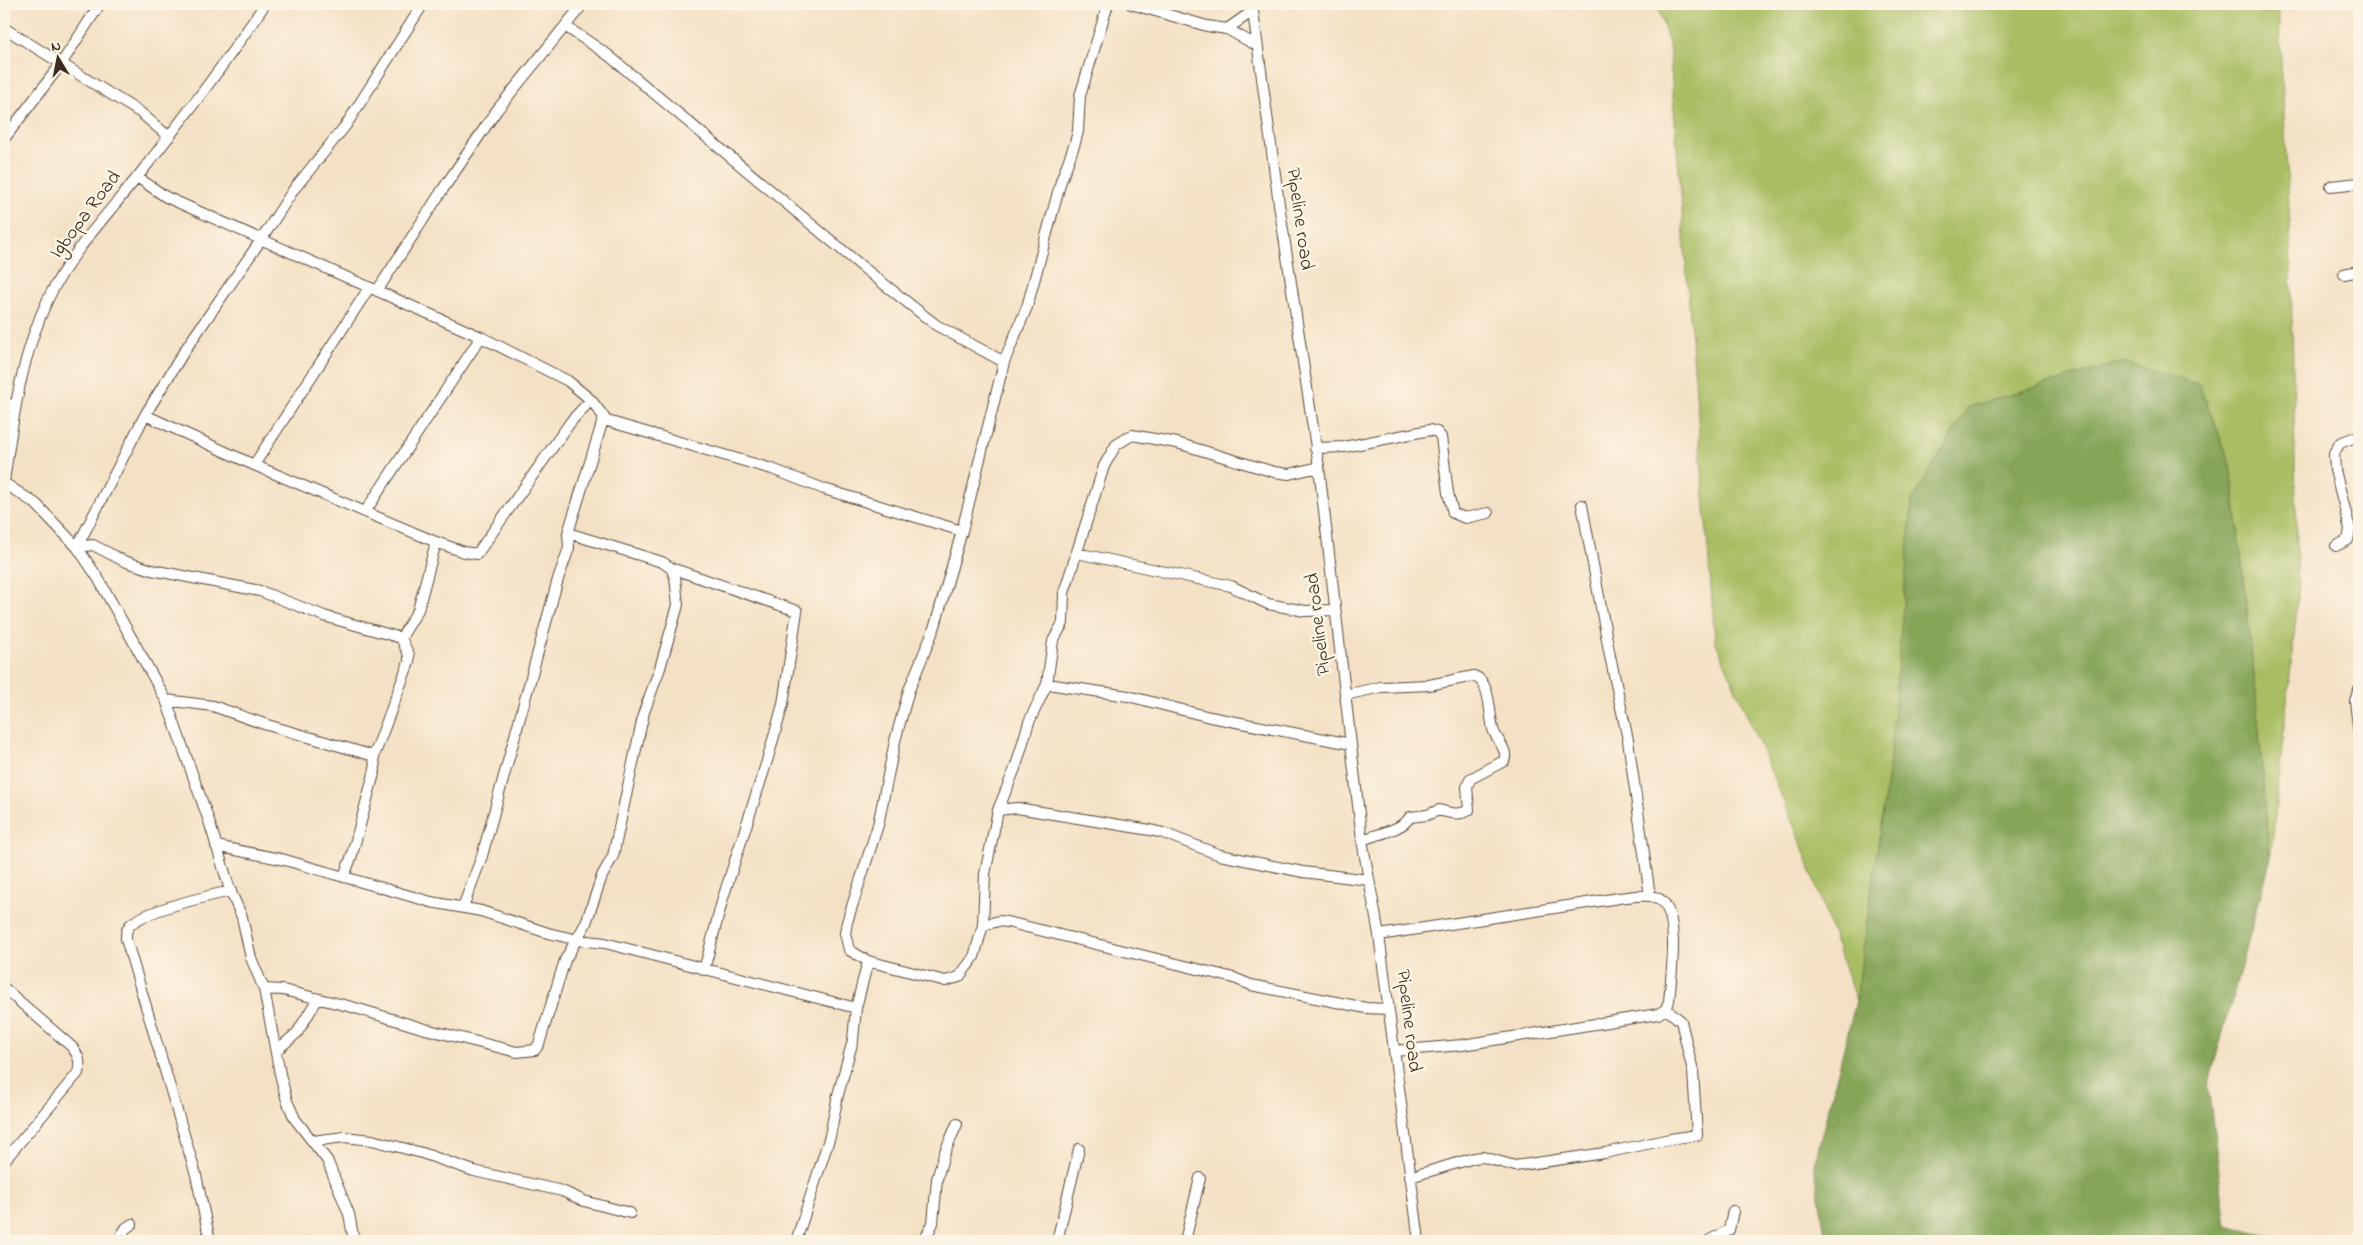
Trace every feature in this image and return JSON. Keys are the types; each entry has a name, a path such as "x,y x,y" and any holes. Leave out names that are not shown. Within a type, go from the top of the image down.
{"street":[{"path":"4,139 61,64 100,4"},
{"name":"Igbopa Road","path":"4,482 14,406 25,361 49,298 86,238 168,137 265,4"},
{"path":"77,546 146,416 184,350 261,240 294,189 346,125 423,4"},
{"path":"254,465 497,110 583,4"},
{"path":"1108,4 1080,96 1078,131 1061,181 1028,307 1004,362 962,531 935,626 909,690 893,750 878,825 847,922 845,933 849,950 868,961 945,981 959,976 974,958 983,925 986,874 998,810 1016,766 1029,722 1047,684 1053,640 1063,623 1064,593 1104,466 1116,445 1132,434 1177,443 1274,472 1289,474 1319,467"},
{"path":"1132,4 1198,24 1227,29 1256,45"},
{"path":"1227,29 1253,7"},
{"name":"Pipeline road","path":"1253,7 1256,45 1319,467 1362,840 1379,935 1419,1241"},
{"path":"565,26 608,56 928,319 1004,362"},
{"path":"4,28 141,113 168,137"},
{"path":"137,177 166,196 480,337 568,381 591,400 601,412 604,420 568,533 569,548 558,578 482,856 463,907"},
{"path":"2331,186 2359,183"},
{"path":"2344,274 2359,271"},
{"path":"365,512 480,337"},
{"path":"146,416 254,465 436,542 464,552 477,554 572,420 591,400"},
{"path":"4,402 14,406"},
{"path":"604,420 772,469 824,489 962,531"},
{"path":"1315,448 1344,447 1430,430 1437,432 1440,437 1448,494 1453,513 1465,518 1488,514"},
{"path":"2336,546 2348,540 2350,529 2335,470 2334,453 2340,443 2356,437 2359,438"},
{"path":"4,482 36,504 77,546 98,578 166,700 180,735 197,792 209,821 220,859 248,936 251,958 264,989 287,1101 295,1119 327,1160 342,1192 349,1214 354,1241"},
{"path":"1582,505 1610,656 1628,740 1650,896"},
{"path":"568,533 662,562 671,568 798,611 783,704 768,761 723,898 704,970"},
{"path":"401,638 418,610 436,542"},
{"path":"77,546 93,545 124,561 152,570 260,591 324,616 401,638 409,655 408,662 374,756 375,770 351,858 344,876"},
{"path":"1077,553 1231,586 1268,604 1305,610 1336,610"},
{"path":"264,989 283,990 317,1000 352,1007 517,1052 535,1050 539,1044 565,960 578,940 602,876 613,856 644,712 675,621 678,590 671,568"},
{"path":"1345,695 1381,687 1429,685 1474,676 1480,678 1485,687 1493,731 1505,752 1504,761 1470,779 1467,787 1469,810 1466,812 1451,814 1439,810 1427,815 1410,818 1406,824 1399,828 1362,840"},
{"path":"1047,684 1128,696 1210,717 1351,744"},
{"path":"2359,689 2355,701 2359,734"},
{"path":"166,700 213,706 264,724 374,756"},
{"path":"998,810 1018,808 1150,830 1163,833 1220,855 1303,872 1369,880"},
{"path":"216,846 285,860 431,902 463,907 578,940 605,943 856,1008"},
{"path":"220,859 228,849"},
{"path":"210,1241 196,1175 126,939 126,932 131,925 140,919 168,908 231,891"},
{"path":"1379,935 1619,898 1650,896 1662,900 1671,919 1670,986 1666,1009 1658,1014 1462,1045 1394,1051"},
{"path":"983,925 1000,921 1008,922 1234,978 1251,985 1366,1008 1388,1009"},
{"path":"796,1241 830,1136 838,1095 853,1040 856,1008 868,961"},
{"path":"4,988 72,1047 77,1054 80,1066 78,1073 4,1161"},
{"path":"277,1050 297,1033 317,1000"},
{"path":"1410,1177 1474,1158 1483,1158 1515,1166 1605,1153 1670,1138 1697,1135 1693,1071 1681,1021 1666,1009"},
{"path":"924,1241 933,1223 936,1185 944,1154 957,1124"},
{"path":"313,1141 344,1136 372,1140 422,1153 474,1171 562,1190 584,1201 630,1213"},
{"path":"1057,1241 1079,1149"},
{"path":"1185,1241 1200,1178"},
{"path":"1708,1241 1730,1230 1733,1211"},
{"path":"118,1241 126,1228 132,1224"}],"green space":[{"path":"1657,4 2278,4 2290,226 2298,598 2270,862 2255,685 2231,465 2199,385 1889,767 1856,1001 1800,840 1715,640 1669,44"},
{"path":"2123,362 2199,384 2231,465 2255,685 2270,862 2208,1086 2226,1226 2291,1241 1826,1241 1814,1165 1856,1001 1889,767 1912,501 1968,407"}]}
